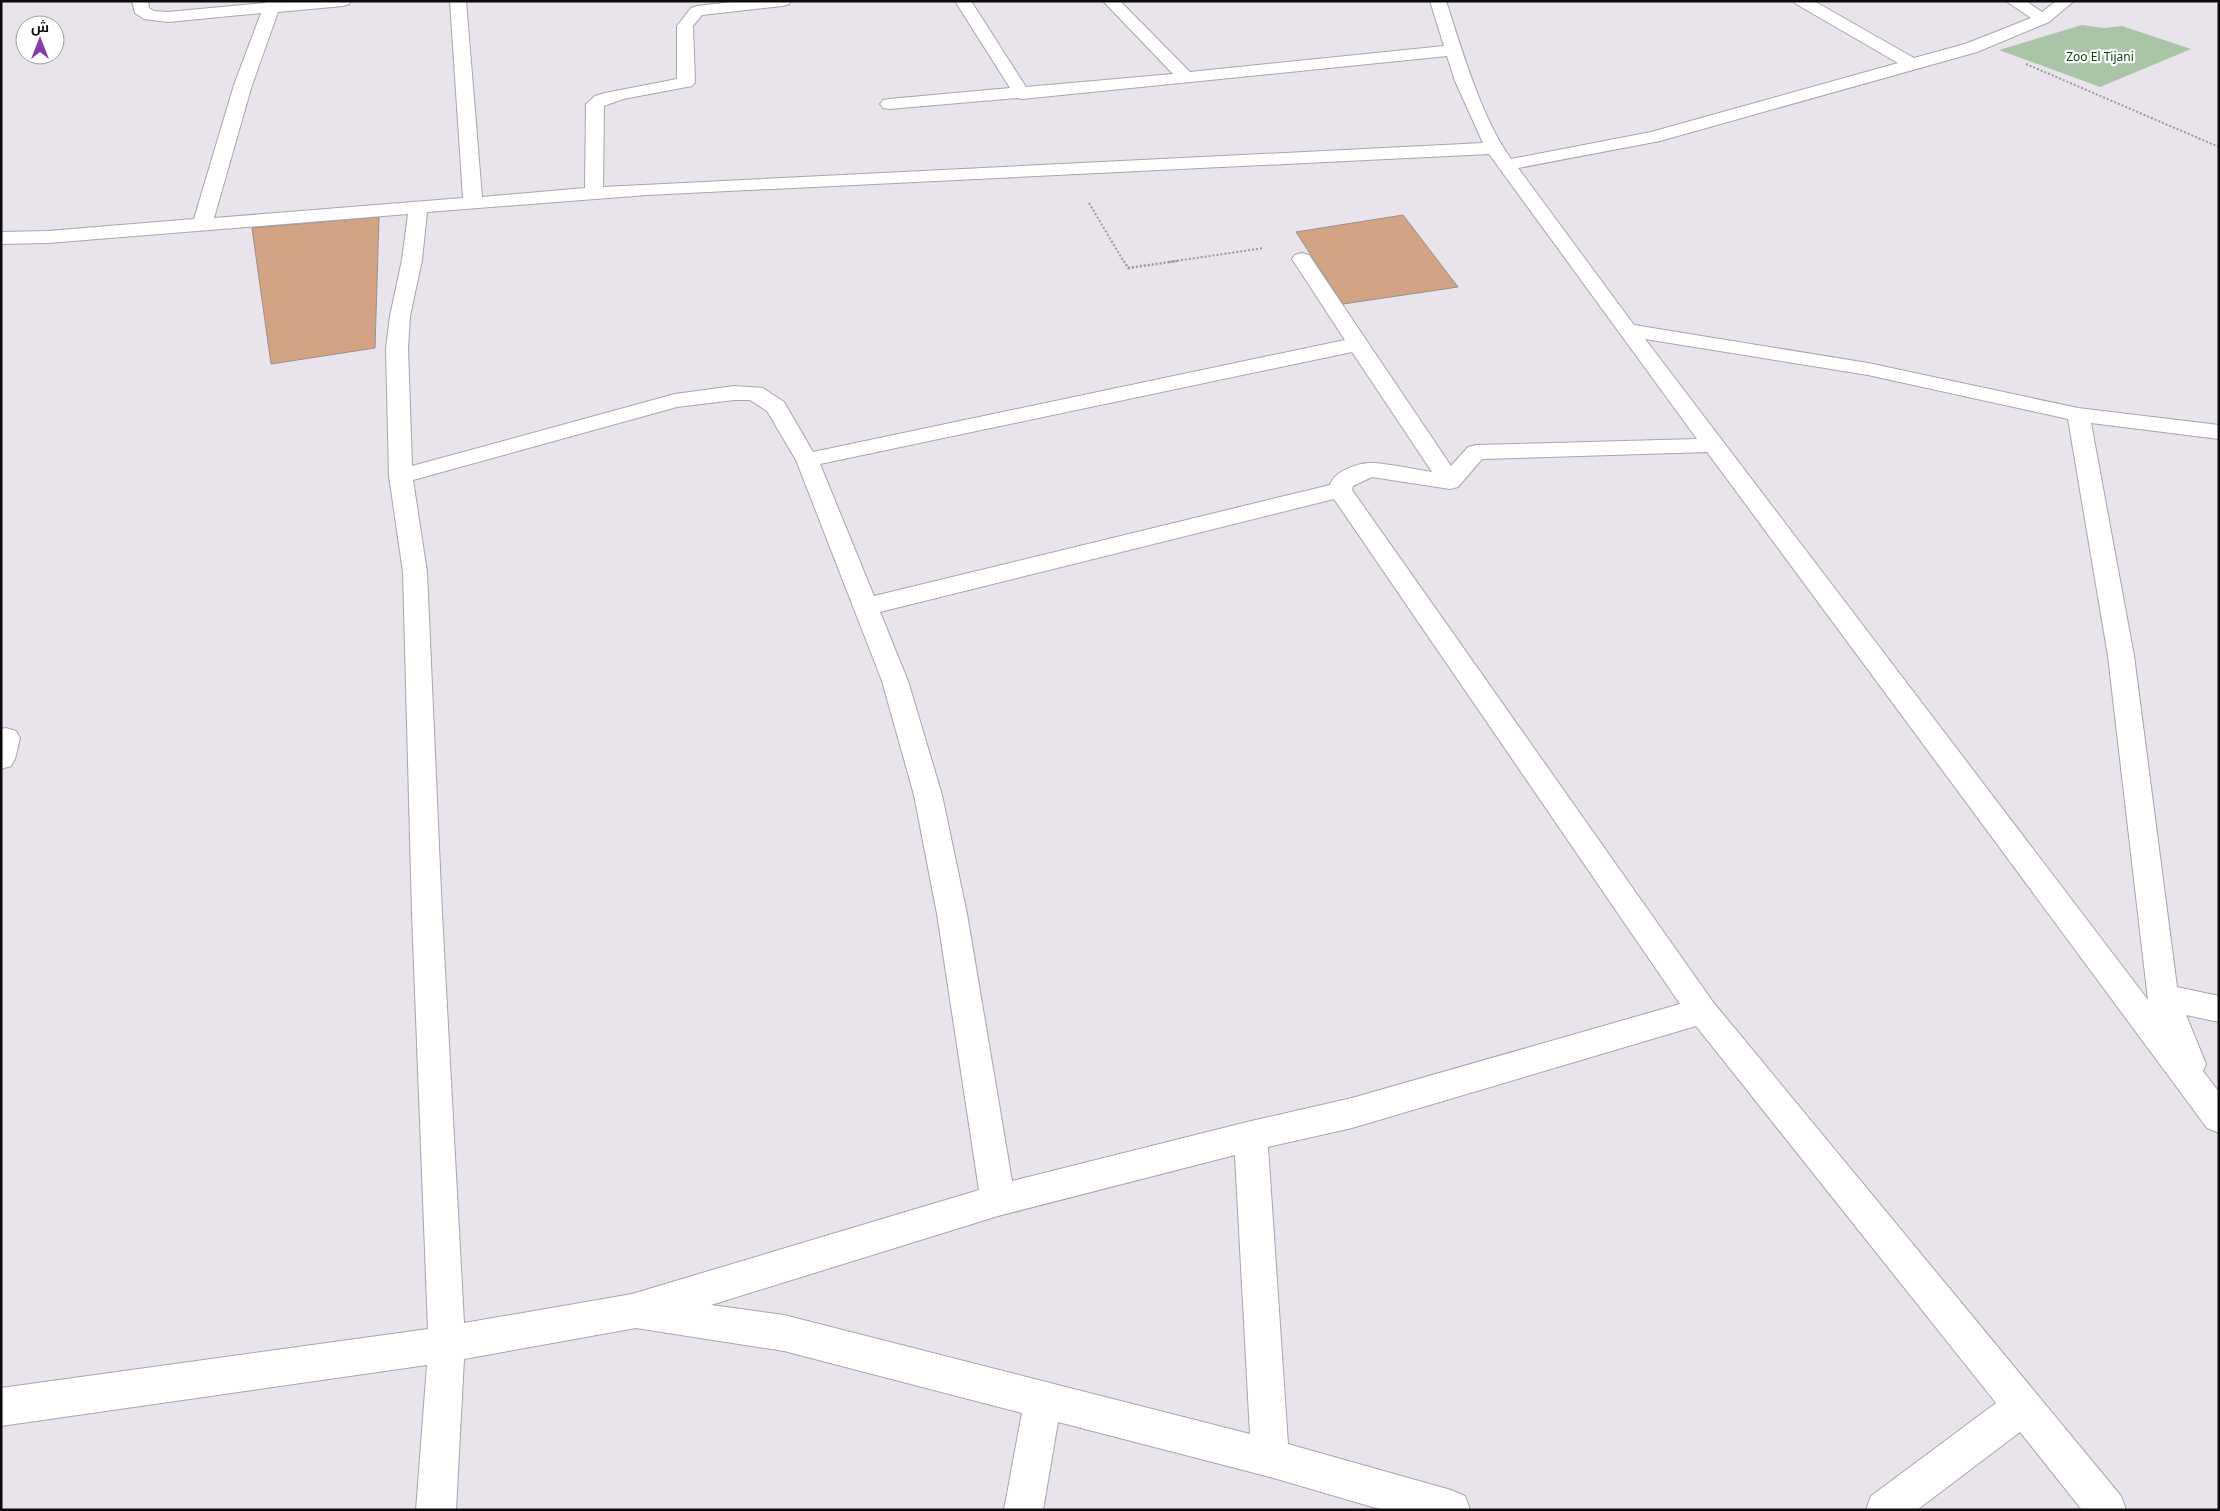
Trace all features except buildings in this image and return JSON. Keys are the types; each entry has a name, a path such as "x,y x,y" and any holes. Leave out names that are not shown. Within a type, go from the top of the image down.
{"street":[{"path":"140,1 141,10 150,16 168,17 273,4 343,1"},
{"path":"458,1 473,204"},
{"path":"594,194 594,104 605,97 662,89 686,82 685,26 697,11 783,1"},
{"path":"963,1 1022,94"},
{"path":"1111,1 1186,78"},
{"path":"1438,1 1464,81 1500,157 1627,330 2212,1109"},
{"path":"1802,1 1914,65"},
{"path":"2014,1 2043,19"},
{"path":"1,238 48,237 418,209 646,189 1068,168 1500,157 1654,137 1834,85 1914,65 1980,44 2043,19 2066,1"},
{"path":"202,225 244,85 273,4"},
{"path":"889,104 1022,94 1453,50"},
{"path":"418,209 412,260 400,316 397,348 401,476 414,572 427,914 447,1344 436,1510"},
{"path":"1302,259 1450,482"},
{"path":"1627,330 1868,369 2078,415 2219,432"},
{"path":"806,460 1358,344"},
{"path":"401,476 674,401 734,393 754,393 776,407 806,460 895,681 928,795 952,914 998,1200"},
{"path":"2078,415 2121,656 2163,997 2212,1109"},
{"path":"1450,482 1476,452 1715,445"},
{"path":"1450,482 1371,470 1352,476 1342,482 1340,490 1702,1011 2106,1510"},
{"path":"865,607 1340,490"},
{"path":"2163,997 2219,1010"},
{"path":"1,1407 447,1344 632,1312 998,1200 1251,1136 1352,1113 1702,1011"},
{"path":"1251,1136 1270,1458"},
{"path":"632,1312 784,1333 1270,1458 1451,1510"},
{"path":"1023,1510 1043,1400"},
{"path":"1885,1510 2023,1406"}],"path":[{"path":"1980,44 2219,147"},
{"path":"1068,168 1128,268 1293,244 1302,259"}],"green space":[{"name":"Zoo El Tijani","path":"2082,25 2104,28 2122,26 2191,49 2100,87 1999,50"}]}
